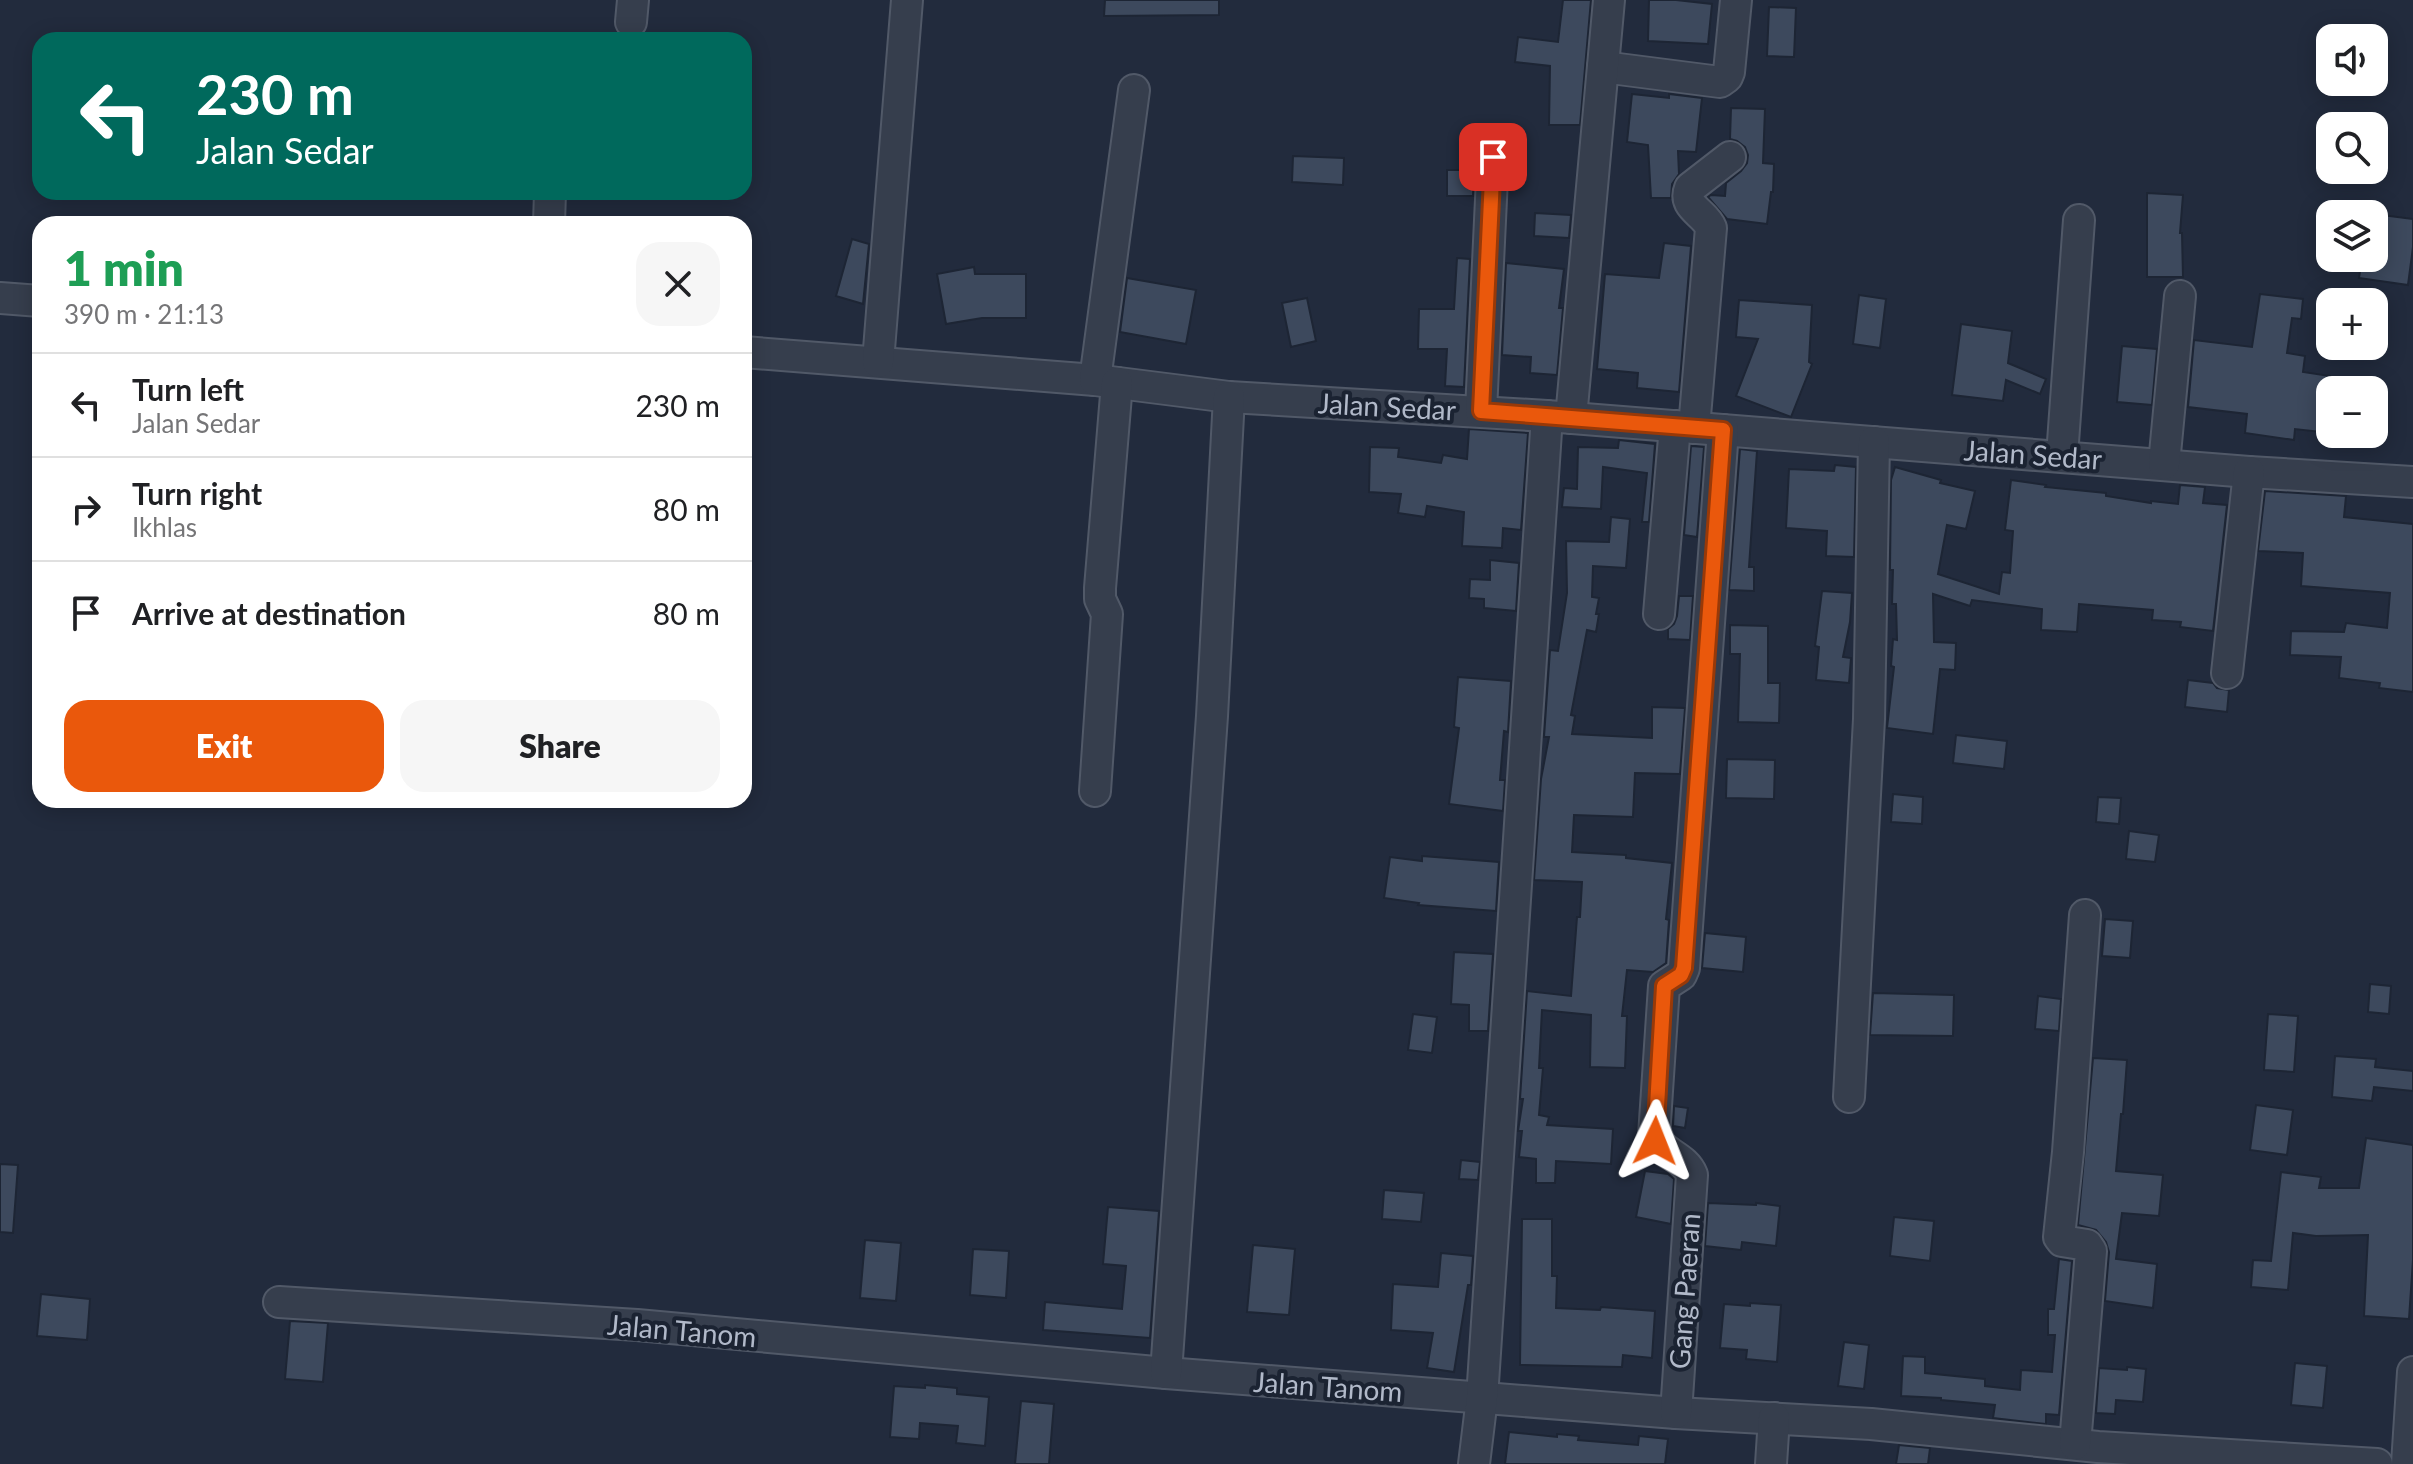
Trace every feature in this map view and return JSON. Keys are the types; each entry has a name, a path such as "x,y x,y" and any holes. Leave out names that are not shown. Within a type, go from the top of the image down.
{"street":[{"path":"878,362 907,0"},
{"path":"1474,1464 1482,1398 1559,417 1609,0"},
{"path":"1603,67 1720,82 1724,80 1729,72 1736,0"},
{"path":"1095,791 1107,614 1100,599 1106,381 1134,90"},
{"path":"1481,411 1493,157"},
{"path":"1659,614 1697,428 1711,228 1710,223 1689,204 1688,194 1690,188 1730,157"},
{"path":"2062,456 2079,220"},
{"path":"2164,464 2180,296"},
{"path":"0,298 32,300"},
{"name":"Jalan Sedar","path":"752,353 1106,381 1229,397 1481,411 2249,472 2413,482"},
{"path":"1166,1373 1212,716 1229,397"},
{"name":"Gang Paeran","path":"1676,1413 1692,1175 1685,1164 1658,1145 1654,1136 1664,986 1681,975 1684,968 1697,428"},
{"path":"1849,1097 1869,719 1874,442"},
{"path":"2227,673 2249,472"},
{"path":"2085,915 2059,1237 2062,1241 2087,1245 2091,1251 2090,1451"},
{"name":"Jalan Tanom","path":"279,1302 637,1325 1166,1373 1676,1413 1871,1424 2090,1451 2377,1464"},
{"path":"2407,1464 2413,1372"},
{"path":"1771,1464 1774,1418"}],"building":[{"path":"1105,0 1219,0 1219,15 1104,16"},
{"path":"1563,0 1591,0 1580,125 1549,125 1550,66 1515,62 1518,37 1558,42"},
{"path":"1649,0 1712,4 1708,44 1648,41"},
{"path":"1769,7 1796,8 1794,57 1767,56"},
{"path":"1632,94 1702,98 1696,152 1678,151 1679,174 1672,184 1671,198 1651,198 1648,145 1627,142"},
{"path":"1731,108 1765,109 1763,163 1774,164 1767,224 1727,219 1708,197 1725,196 1726,183 1747,163 1745,147 1730,139"},
{"path":"1293,156 1344,158 1343,185 1292,182"},
{"path":"1447,170 1474,170 1473,196 1447,196"},
{"path":"2147,193 2183,195 2180,233 2183,277 2147,277"},
{"path":"1535,213 1571,215 1569,238 1534,236"},
{"path":"2388,216 2413,219 2408,285 2359,278 2360,272 2388,272"},
{"path":"852,239 869,244 863,304 836,296"},
{"path":"1664,243 1691,246 1679,392 1637,388 1638,373 1597,369 1605,274 1659,278"},
{"path":"1457,258 1470,259 1464,387 1445,386 1447,349 1418,349 1419,309 1454,309"},
{"path":"1506,263 1564,269 1559,308 1563,308 1557,375 1530,373 1531,357 1502,355"},
{"path":"974,267 975,274 1026,274 1026,318 982,318 946,324 937,274"},
{"path":"1127,278 1196,290 1186,344 1120,332"},
{"path":"2260,294 2303,299 2301,319 2292,318 2287,353 2305,356 2303,372 2330,376 2316,376 2316,431 2295,429 2294,440 2245,433 2247,414 2188,407 2194,340 2252,347"},
{"path":"1859,295 1886,299 1880,348 1853,344"},
{"path":"1307,298 1316,341 1291,347 1282,303"},
{"path":"1739,300 1812,305 1809,362 1812,364 1791,417 1736,396 1758,339 1736,337"},
{"path":"1961,324 2012,331 2008,363 2046,379 2040,394 2006,380 2003,401 1952,395"},
{"path":"2122,346 2157,349 2152,405 2117,402"},
{"path":"1469,429 1528,433 1521,530 1503,528 1502,548 1462,546 1464,512 1427,506 1425,517 1398,513 1401,494 1369,492 1370,447 1399,448 1398,457 1441,463 1443,455 1467,459"},
{"path":"1619,440 1655,444 1649,522 1642,522 1647,473 1603,467 1601,509 1562,507 1564,488 1577,489 1578,447 1618,448"},
{"path":"1691,446 1704,447 1697,537 1684,535"},
{"path":"1740,449 1757,451 1749,567 1754,567 1754,591 1729,590"},
{"path":"1835,465 1856,467 1854,557 1826,556 1827,531 1786,528 1789,469 1834,471"},
{"path":"1895,467 1975,491 1966,529 1947,525 1938,574 1999,594 2002,572 2010,573 2013,531 2005,530 2011,480 2106,493 2106,496 2151,503 2178,504 2180,485 2205,487 2203,503 2227,505 2213,631 2180,627 2181,622 2152,620 2153,610 2079,604 2077,632 2041,630 2042,609 1972,600 1970,606 1933,594 1934,642 1956,643 1955,670 1940,669 1933,734 1887,728 1894,667 1891,666 1893,639 1897,640 1896,604 1892,604 1893,570 1890,570 1891,480"},
{"path":"2265,491 2346,496 2344,517 2413,524 2413,692 2379,688 2380,683 2339,678 2341,657 2290,655 2291,631 2344,632 2346,623 2387,628 2390,593 2301,586 2303,553 2258,551"},
{"path":"1611,517 1630,519 1626,568 1593,566 1592,597 1599,598 1596,614 1599,614 1596,632 1587,630 1571,715 1575,716 1572,734 1652,738 1652,707 1685,708 1680,774 1635,773 1633,817 1574,815 1572,852 1626,855 1626,858 1672,863 1666,919 1669,920 1666,963 1653,972 1627,970 1622,1016 1627,1016 1625,1068 1590,1067 1591,1015 1542,1010 1539,1068 1543,1068 1539,1115 1549,1117 1547,1125 1613,1129 1611,1164 1556,1161 1555,1183 1536,1183 1536,1159 1519,1157 1527,991 1571,996 1582,882 1534,880 1541,779 1549,737 1544,737 1550,650 1558,651 1567,593 1566,541 1609,542"},
{"path":"1490,560 1519,563 1516,611 1484,608 1484,599 1469,598 1470,579 1490,580"},
{"path":"1822,591 1852,593 1843,657 1851,658 1849,683 1816,680 1819,647 1815,646"},
{"path":"1679,596 1693,596 1690,640 1668,639 1668,629 1677,616"},
{"path":"1730,625 1768,626 1768,683 1780,683 1779,723 1738,722 1740,654 1730,654"},
{"path":"1458,677 1511,681 1508,732 1504,731 1500,780 1505,780 1503,811 1449,804 1459,728 1454,727"},
{"path":"2188,680 2213,683 2217,688 2229,690 2227,712 2185,707"},
{"path":"1956,735 2007,741 2004,769 1953,763"},
{"path":"1727,759 1775,760 1774,799 1726,798"},
{"path":"1893,794 1923,797 1922,824 1891,822"},
{"path":"2098,797 2121,798 2119,824 2096,822"},
{"path":"2129,831 2159,835 2155,862 2126,859"},
{"path":"1422,856 1499,862 1496,911 1418,905 1384,898 1390,857 1422,861"},
{"path":"2105,919 2133,921 2130,958 2102,956"},
{"path":"1705,933 1746,937 1743,972 1702,968"},
{"path":"1454,952 1493,954 1488,1031 1469,1031 1469,1005 1451,1004"},
{"path":"2370,984 2391,986 2389,1014 2368,1012"},
{"path":"1873,993 1954,995 1953,1036 1870,1035"},
{"path":"2038,996 2061,999 2059,1031 2035,1029"},
{"path":"1413,1014 1437,1017 1432,1053 1408,1050"},
{"path":"2268,1014 2298,1016 2294,1072 2264,1070"},
{"path":"2335,1056 2376,1059 2375,1067 2413,1071 2413,1091 2374,1087 2372,1101 2332,1097"},
{"path":"2093,1058 2127,1060 2116,1171 2163,1175 2159,1216 2122,1213 2116,1259 2157,1264 2153,1308 2105,1301 2109,1252 2106,1242 2096,1230 2078,1225"},
{"path":"2256,1105 2293,1110 2287,1155 2250,1150"},
{"path":"1674,1106 1688,1108 1685,1128 1673,1126"},
{"path":"2366,1138 2413,1145 2413,1260 2409,1319 2364,1316 2368,1235 2293,1233 2288,1290 2251,1287 2253,1260 2271,1261 2281,1172 2321,1177 2319,1188 2359,1188"},
{"path":"1461,1160 1480,1162 1478,1180 1459,1179"},
{"path":"0,1164 18,1165 13,1233 0,1232"},
{"path":"1645,1171 1668,1174 1674,1179 1671,1224 1636,1217"},
{"path":"1384,1190 1424,1193 1421,1222 1382,1219"},
{"path":"1708,1203 1780,1206 1776,1246 1742,1242 1741,1250 1705,1246"},
{"path":"1108,1207 1159,1211 1150,1338 1043,1330 1045,1302 1122,1309 1126,1266 1103,1264"},
{"path":"1894,1217 1934,1221 1930,1261 1890,1256"},
{"path":"1522,1219 1552,1219 1552,1276 1557,1276 1556,1308 1655,1311 1652,1358 1623,1355 1622,1367 1520,1365"},
{"path":"865,1240 901,1243 896,1301 860,1298"},
{"path":"1253,1245 1295,1249 1289,1315 1247,1312"},
{"path":"973,1249 1009,1251 1006,1298 970,1295"},
{"path":"1441,1253 1473,1256 1471,1285 1468,1285 1454,1372 1427,1368 1433,1333 1391,1330 1393,1284 1438,1287"},
{"path":"2059,1259 2072,1261 2059,1415 2046,1414 2046,1424 1993,1418 1995,1405 1901,1396 1903,1356 1925,1357 1925,1373 1985,1379 1985,1386 2020,1390 2021,1370 2052,1372 2055,1335 2048,1335 2048,1309 2054,1309"},
{"path":"41,1294 90,1299 87,1340 37,1336"},
{"path":"1750,1303 1781,1305 1777,1362 1746,1359 1747,1350 1720,1348 1724,1304 1750,1306"},
{"path":"290,1321 328,1323 323,1382 285,1379"},
{"path":"1844,1342 1869,1345 1864,1389 1838,1386"},
{"path":"2295,1363 2327,1366 2323,1408 2291,1405"},
{"path":"2127,1367 2146,1369 2143,1402 2116,1400 2115,1414 2096,1413 2099,1368 2127,1370"},
{"path":"925,1385 957,1388 957,1394 989,1397 985,1446 956,1443 958,1426 920,1423 919,1439 890,1437 894,1386 925,1388"},
{"path":"1021,1401 1054,1404 1049,1464 1015,1464"},
{"path":"1509,1432 1579,1436 1578,1440 1638,1445 1639,1436 1668,1439 1665,1464 1505,1464"},
{"path":"1899,1445 1930,1448 1928,1464 1896,1464"}],"route":[{"path":"1493,157 1481,411 1723,430 1684,968 1681,975 1664,986 1655,1141"}]}
